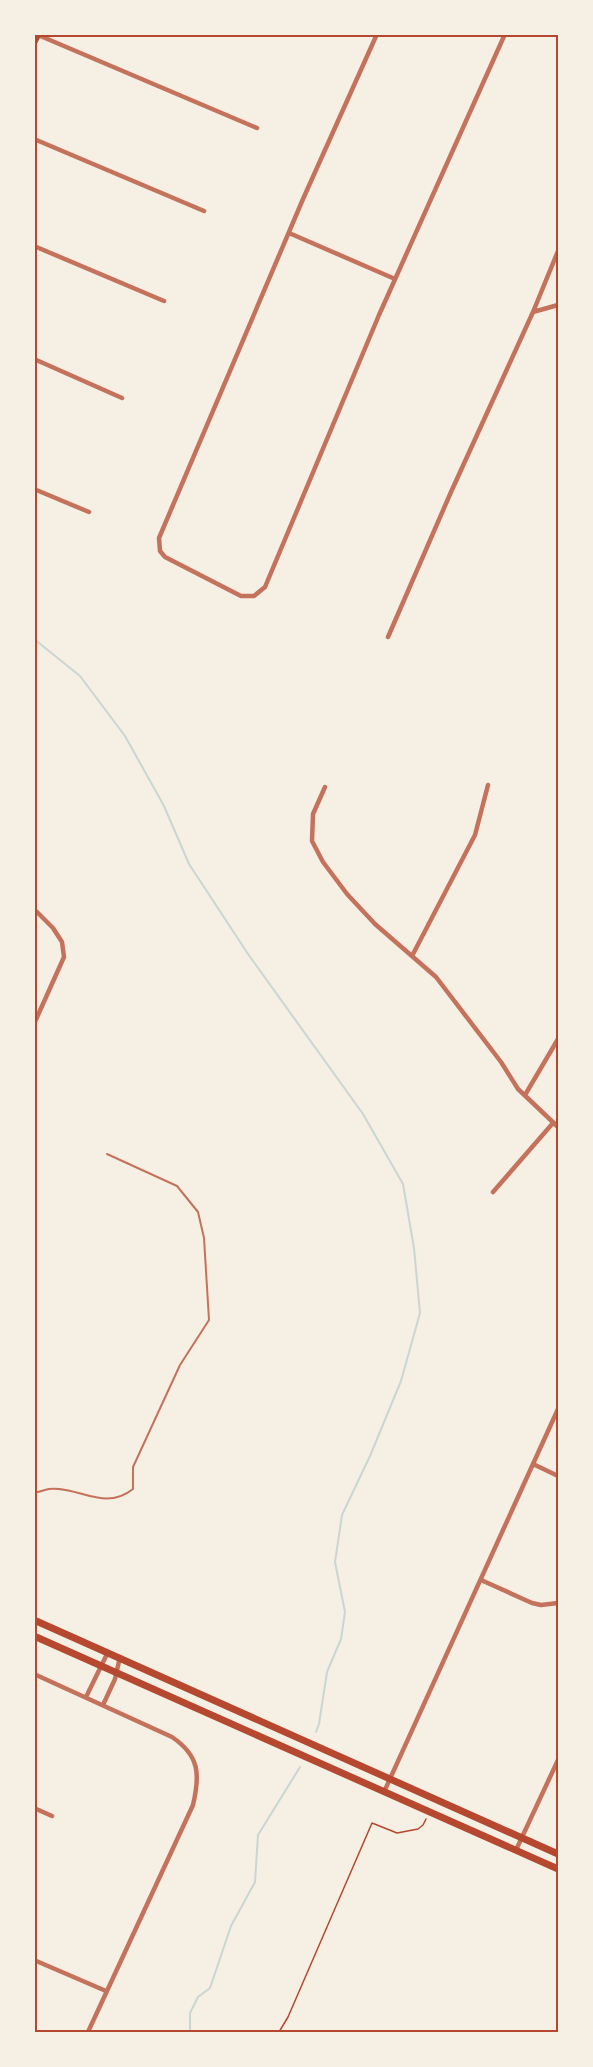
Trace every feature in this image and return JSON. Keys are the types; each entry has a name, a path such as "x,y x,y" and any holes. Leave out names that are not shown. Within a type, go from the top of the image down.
{"main road":[{"path":"34,42 38,35"},
{"path":"34,1620 558,1854"},
{"path":"34,1635 558,1869"},
{"path":"247,1730 252,1717"}],"street":[{"path":"377,34 289,233 163,529 158,546 165,557 241,596 254,596 265,586 395,279 505,34"},
{"path":"38,35 257,128"},
{"path":"34,139 204,211"},
{"path":"289,233 395,279"},
{"path":"34,246 164,301"},
{"path":"388,637 558,251"},
{"path":"533,312 558,305"},
{"path":"34,359 122,398"},
{"path":"34,489 89,512"},
{"path":"412,956 475,835 488,784"},
{"path":"325,787 313,814 312,841 323,862 347,894 375,924 436,977 501,1062 518,1089 558,1128"},
{"path":"34,909 53,928 62,942 64,957 34,1024"},
{"path":"525,1095 558,1039"},
{"path":"493,1192 553,1123"},
{"path":"384,1792 558,1409"},
{"path":"533,1464 558,1476"},
{"path":"481,1580 532,1603 541,1605 558,1603"},
{"path":"86,1697 108,1652"},
{"path":"103,1705 120,1657"},
{"path":"34,1674 172,1737 183,1744 196,1766 198,1782 193,1805 88,2032"},
{"path":"516,1850 558,1760"},
{"path":"34,1808 52,1816"},
{"path":"34,1960 106,1991"}],"lane":[{"path":"34,1494 49,1489 111,1500 126,1495 133,1489 133,1467 180,1365 208,1320 204,1238 198,1212 177,1186 107,1154"}],"path":[{"path":"279,2032 288,2018 372,1823 397,1833 418,1829 426,1818"}],"waterway":[{"path":"34,639 80,676 125,736 164,806 189,864 248,954 363,1114 403,1184 414,1248 420,1313 401,1381 370,1456 342,1515 335,1562 345,1612 341,1639 327,1672 316,1732"},
{"path":"190,2032 190,2013 198,1997 210,1988 231,1926 255,1882 258,1835 300,1767"}]}
